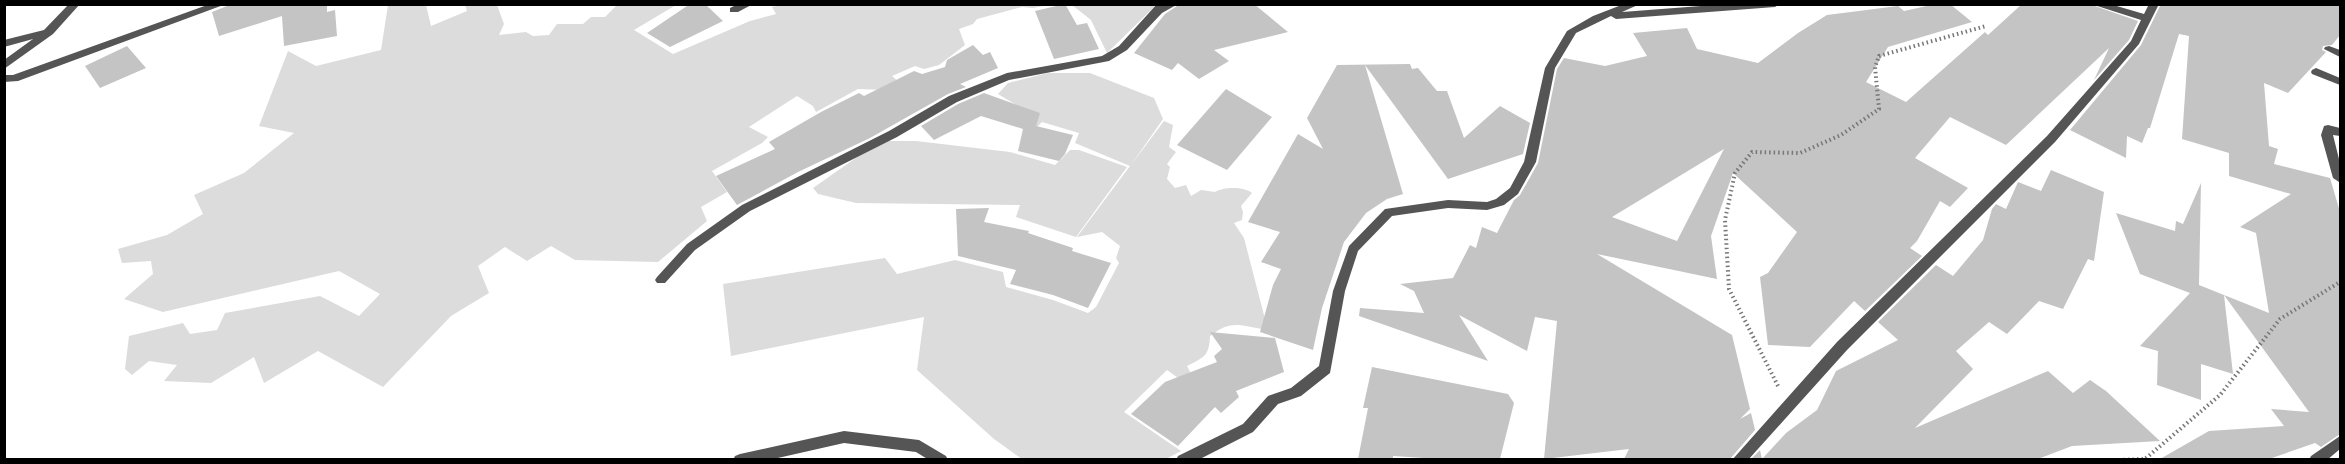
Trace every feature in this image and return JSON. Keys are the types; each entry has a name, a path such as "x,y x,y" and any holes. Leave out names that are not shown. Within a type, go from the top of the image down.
{"street":[{"path":"4,66 49,32 75,4"},
{"path":"4,79 221,4"},
{"path":"734,10 748,4"},
{"path":"661,280 691,247 746,208 841,162 954,99 1007,77 1105,59 1123,48 1160,8 1173,4"},
{"path":"1183,459 1248,428 1273,400 1296,392 1324,369 1339,291 1353,249 1389,212 1448,204 1487,206 1500,202 1514,191 1530,162 1550,68 1572,31 1597,18 1635,4"},
{"path":"1597,18 1775,4"},
{"path":"2096,4 2147,18"},
{"path":"2138,4 2147,18"},
{"path":"1739,459 1842,346 2051,139 2135,42 2154,4"},
{"path":"4,44 49,32"},
{"path":"2329,49 2340,54"},
{"path":"2316,72 2340,82"},
{"path":"2339,178 2336,155 2327,135 2328,129 2340,132"},
{"path":"740,459 844,437 919,446 940,459"},
{"path":"2324,457 2340,442"}],"path":[{"path":"1788,406 1729,290 1725,220 1735,173 1752,152 1800,153 1841,135 1879,110 1875,67 1879,56 1986,26"},
{"path":"2119,459 2145,459 2220,395 2280,319 2340,282"}],"shaded area":[{"path":"388,5 426,5 431,26 467,11 465,5 497,5 504,24 499,35 526,32 533,36 549,35 557,24 583,24 591,17 605,17 617,5 676,5 634,30 673,54 750,21 776,14 772,7 778,5 1049,5 1033,8 1022,7 977,19 973,24 959,29 965,45 939,65 924,69 915,66 892,76 900,83 885,90 858,89 816,112 813,106 797,96 749,127 768,137 762,143 712,171 727,192 701,207 707,221 658,262 575,260 551,246 527,261 505,247 478,266 489,293 451,316 383,387 318,351 264,383 254,357 211,383 164,381 177,365 149,361 132,375 125,369 129,336 183,323 190,334 217,330 225,313 320,296 359,316 380,294 339,271 163,312 124,299 153,274 151,261 122,263 118,249 167,235 203,214 194,195 244,173 294,133 259,126 288,51 316,66 381,50"},
{"path":"1072,5 1156,5 1107,53 1091,20"},
{"path":"1048,73 1090,73 1154,98 1163,119 1131,165 1164,121 1173,125 1169,147 1176,152 1167,164 1170,167 1167,179 1175,188 1186,185 1191,196 1201,190 1215,192 1234,188 1252,193 1241,206 1242,220 1234,223 1244,238 1266,323 1262,329 1241,325 1229,326 1210,336 1204,356 1187,366 1202,395 1167,370 1124,412 1181,451 1164,460 1022,459 994,439 917,370 924,317 731,356 723,284 885,258 897,274 955,260 1003,272 1006,287 1053,300 1088,313 1096,307 1119,263 1116,258 1120,246 1102,232 1077,237 1130,166 1075,143 1079,133 1042,122 1031,133 1036,117 998,94 1008,83"},
{"path":"880,141 916,141 1010,152 1055,165 1070,150 1079,150 1127,167 1076,237 1016,217 1020,205 856,203 818,194 813,188"}],"building":[{"path":"232,4 327,4 327,12 335,10 337,36 284,46 282,16 219,36 212,12"},
{"path":"690,4 705,4 723,21 670,47 647,33"},
{"path":"1065,4 1077,25 1087,23 1099,49 1054,59 1035,11"},
{"path":"1180,4 1254,4 1288,32 1214,50 1229,61 1199,79 1178,63 1172,70 1134,53 1165,14"},
{"path":"1936,4 1950,4 1972,22 1888,47 1866,82 1906,102 1985,32 1988,35 2022,4 2089,4 2138,21 2129,40 2094,80 2109,48 2006,145 1950,117 1915,158 1968,188 1950,207 1940,201 1917,241 1910,248 1922,256 1865,311 1854,301 1810,347 1768,345 1760,277 1768,273 1797,232 1733,173 1711,236 1717,279 1597,254 1732,335 1750,409 1740,419 1751,413 1755,430 1730,459 1624,459 1629,449 1544,459 1557,321 1535,317 1527,351 1459,315 1488,361 1359,316 1360,308 1424,313 1414,291 1400,284 1453,278 1470,245 1476,248 1482,227 1497,233 1514,200 1520,195 1538,163 1557,69 1564,58 1605,66 1647,56 1633,33 1687,28 1697,49 1758,63 1827,15 1898,6 1904,11","holes":["1724,149 1677,241 1612,217"]},
{"path":"2161,4 2340,4 2340,35 2332,45 2323,46 2322,50 2326,52 2288,93 2264,83 2269,146 2278,149 2274,164 2330,178 2340,212 2340,434 2321,447 2315,443 2269,459 2160,459 2209,431 2284,426 2271,409 2309,412 2224,295 2269,313 2256,233 2240,227 2291,194 2229,176 2229,153 2182,139 2189,36 2179,34 2150,128 2142,143 2127,136 2126,158 2070,130 2141,45"},
{"path":"973,45 983,55 990,52 998,68 960,84 966,87 948,94 870,138 798,172 737,205 716,176 775,149 769,142 821,112 859,93 864,96 914,71 922,74 945,67 947,60"},
{"path":"127,46 146,68 100,88 85,66"},
{"path":"1410,64 1412,69 1418,68 1437,91 1447,91 1464,138 1500,106 1530,123 1523,154 1448,179 1365,65 1403,194 1387,199 1366,213 1344,242 1322,308 1313,350 1260,332 1273,285 1281,269 1261,262 1280,232 1248,222 1298,134 1323,149 1307,118 1337,65"},
{"path":"1226,89 1272,117 1227,170 1177,145"},
{"path":"984,93 1040,113 1036,126 1073,135 1065,154 1059,161 1018,151 1023,129 981,116 934,140 921,126 958,104"},
{"path":"2051,170 2104,192 2094,261 2088,259 2063,309 2039,301 2007,334 1989,322 1956,351 1973,369 1915,428 2048,371 2073,393 2090,380 2106,391 2160,441 2072,446 2038,459 1762,459 1786,433 1817,410 1836,371 1898,340 1878,322 1936,265 1953,276 1983,240 1992,209 1996,204 2006,209 2018,182 2041,191"},
{"path":"2201,183 2199,285 2224,295 2233,374 2201,364 2201,400 2157,385 2158,351 2140,346 2190,293 2140,274 2116,213 2175,231 2176,221 2183,224"},
{"path":"989,208 984,222 1029,231 1028,233 1073,248 1072,251 1111,263 1088,308 1053,295 1010,284 1016,270 958,256 956,209"},
{"path":"1210,332 1275,338 1284,372 1236,391 1239,397 1221,413 1215,407 1178,446 1131,414 1165,382 1217,362 1214,356 1222,349"},
{"path":"1372,367 1508,394 1514,403 1500,459 1393,456 1393,459 1358,459 1368,408 1363,408"},
{"path":"1760,450 1762,459 1751,459"}]}
